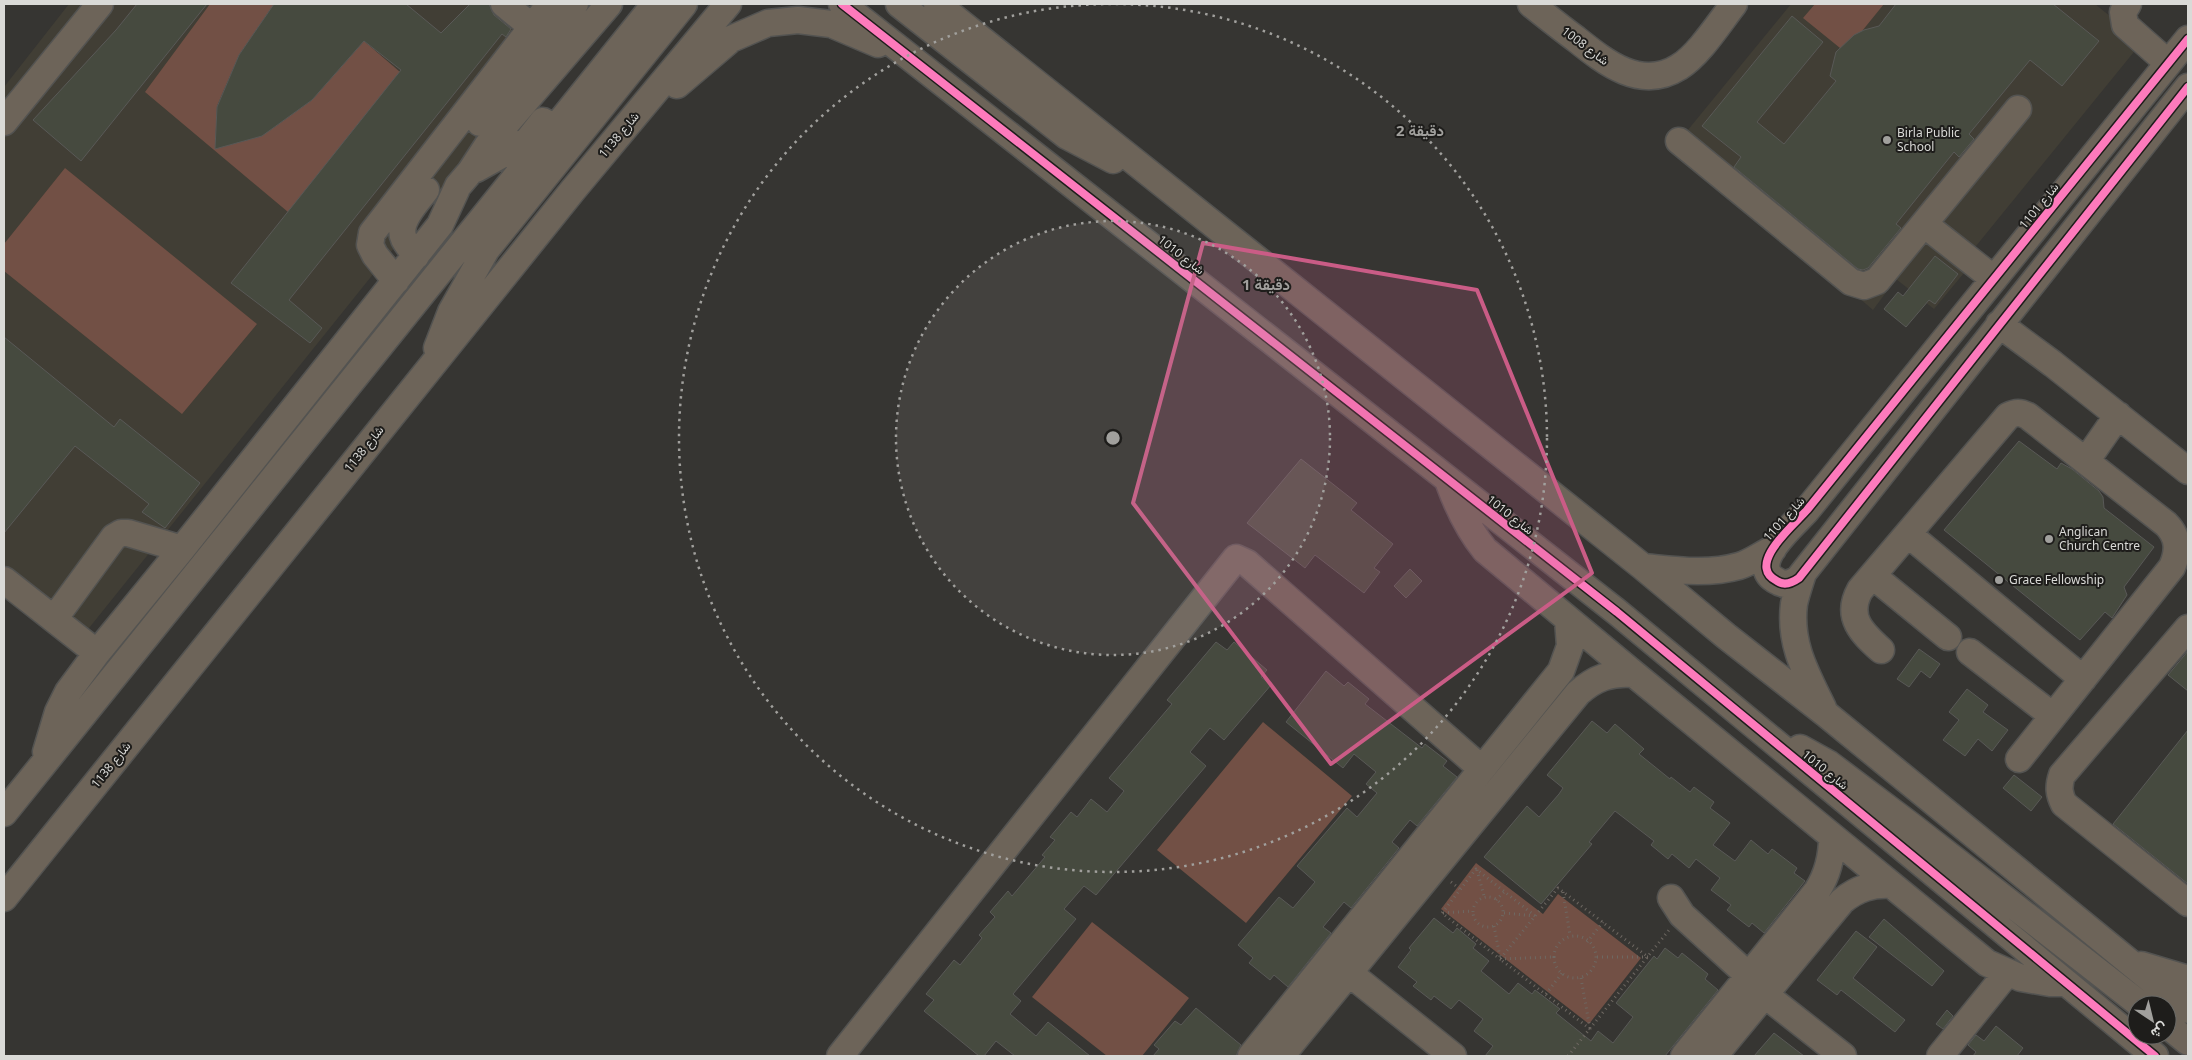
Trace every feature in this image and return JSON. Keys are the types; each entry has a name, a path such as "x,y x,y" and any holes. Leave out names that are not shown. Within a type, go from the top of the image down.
{"street":[{"path":"4,122 100,4"},
{"path":"504,4 532,27"},
{"path":"396,281 375,255 370,245 372,233 550,4"},
{"path":"416,256 403,238 403,228 408,214 575,4"},
{"path":"42,765 58,712 68,692 96,653 182,549 440,225 458,186 488,146 609,4"},
{"path":"428,370 451,312 486,250 684,4"},
{"name":"شارع 1138","path":"4,898 573,190 728,4"},
{"name":"شارع 1010","path":"842,4 1617,612 2155,1056"},
{"path":"899,4 1068,136 1173,192"},
{"path":"937,4 953,13 1173,192 1643,567 1726,636 1826,714 2188,1010"},
{"name":"شارع 1008","path":"1531,4 1606,63 1630,74 1655,76 1668,73 1689,59 1734,4"},
{"path":"2128,4 2123,12 2124,25 2168,63"},
{"path":"470,172 528,140 612,35 648,11"},
{"path":"4,813 648,11"},
{"path":"573,190 681,81 731,40 757,26 798,20 830,24 917,61"},
{"name":"شارع 1101","path":"2188,39 1807,510 1769,553 1766,565 1767,572 1775,581 1787,584 1793,582 1803,573 2188,88"},
{"path":"1679,142 1857,285 1871,285 1877,281 2018,109"},
{"path":"1924,224 1994,279"},
{"path":"1999,324 2188,471"},
{"path":"1881,650 1858,627 1854,609 1855,600 2000,425 2008,416 2015,413 2022,413 2028,416 2166,524 2181,527 2177,557 2172,567 2019,759"},
{"path":"2086,461 2118,415"},
{"path":"1449,482 1457,506 1469,530 1485,550 1832,837 1987,963 2007,974 2035,982 2065,983"},
{"path":"54,619 114,537 121,533 128,533 182,549"},
{"path":"1908,534 2083,679"},
{"name":"شارع 1101","path":"1643,567 1698,572 1721,570 1741,566 1773,549"},
{"path":"840,1056 1236,558 1247,563 1482,769"},
{"name":"شارع 1101","path":"1803,573 1794,603 1793,629 1799,658 1826,714"},
{"path":"1873,576 1948,637"},
{"path":"4,580 96,653"},
{"path":"1252,1056 1561,670 1568,653 1570,634 1568,620"},
{"path":"2188,628 2065,771 2059,785 2059,795 2064,804 2188,903"},
{"path":"1970,652 2053,716"},
{"path":"1281,1056 1572,701 1587,685 1598,678 1616,674 1634,674"},
{"path":"1553,681 1564,681 1569,685 1572,690 1572,701"},
{"path":"1764,734 1808,752 1829,764 2128,995"},
{"path":"1684,1056 1756,985 1827,900 1832,837"},
{"path":"4,921 22,875"},
{"path":"1827,900 1842,901 1859,889 1892,884"},
{"path":"1676,906 1756,985 1843,1056"},
{"path":"2132,963 2188,979"},
{"path":"1349,973 1453,1056"},
{"path":"1940,1056 2007,974"},
{"path":"1714,1056 1756,985"},
{"path":"2117,1024 2136,1056"},
{"path":"2177,1033 2188,1042"}],"path":[{"path":"1476,869 1535,916"},
{"path":"1476,869 1484,896"},
{"path":"1442,913 1476,869"},
{"path":"1500,959 1558,888 1648,957"},
{"path":"1496,900 1504,892"},
{"path":"1562,892 1570,935"},
{"path":"1472,911 1478,922 1484,926 1494,926 1503,918 1502,905 1496,900 1484,896"},
{"path":"1472,911 1475,904 1484,896"},
{"path":"1568,1056 1648,957 1676,906"},
{"path":"1442,913 1472,911"},
{"path":"1442,913 1590,1029"},
{"path":"1504,913 1535,916"},
{"path":"1588,942 1603,922"},
{"path":"1494,926 1500,959"},
{"path":"1570,935 1578,936 1588,942 1595,951 1596,957 1591,970 1581,978 1569,977 1562,973 1555,964 1553,957 1557,946 1570,935"},
{"path":"1500,959 1553,957"},
{"path":"1596,957 1648,957"},
{"path":"1546,994 1562,973"},
{"path":"1581,978 1590,1029"}],"highlighted area":[{"path":"1203,243 1477,290 1592,573 1331,764 1133,503"}],"shaded area":[{"path":"69,4 590,4 73,648 4,591 4,87"},
{"path":"210,4 274,4 239,55 217,106 215,148 269,131 312,100 364,41 400,72 288,212 145,92"},
{"path":"1791,4 2095,4 2142,42 1959,267 1964,273 1934,309 1896,279 1873,310 1678,142"},
{"path":"1815,4 1884,4 1845,52 1803,18"},
{"path":"65,168 257,324 182,414 4,271 4,244"},
{"path":"1263,722 1352,796 1246,923 1157,850"},
{"path":"1476,863 1543,914 1558,894 1641,958 1589,1024 1441,909"},
{"path":"1092,922 1189,998 1142,1056 1107,1056 1032,997"}],"building":[{"path":"137,4 207,4 81,161 33,120 116,30"},
{"path":"274,4 406,4 441,33 470,4 489,4 494,15 511,29 506,37 502,34 289,300 322,328 310,343 231,283 401,70 364,41 312,100 262,136 215,149 217,107 239,55"},
{"name":"Birla Public School","path":"1896,4 2053,4 2099,41 2062,86 2030,60 1969,134 1974,139 1959,157 1954,152 1896,224 1901,228 1868,268 1863,270 1858,269 1734,167 1741,157 1702,126 1792,16 1823,42 1757,122 1784,144 1836,81 1830,76 1836,52 1854,35 1879,26"},
{"path":"1935,256 1958,274 1935,304 1929,300 1906,327 1884,309 1898,292 1903,296"},
{"path":"4,337 114,427 120,419 200,483 165,528 142,512 149,504 75,446 4,533"},
{"name":"Anglican Church Centre","path":"2019,441 2057,469 2061,463 2072,469 2099,491 2103,497 2104,508 2154,547 2124,587 2127,595 2112,618 2105,612 2080,640 1944,530"},
{"path":"1301,459 1357,503 1351,510 1393,544 1374,568 1380,572 1364,593 1315,555 1305,568 1247,523"},
{"path":"1410,569 1422,581 1406,598 1394,586"},
{"path":"1216,642 1227,650 1234,642 1267,670 1261,677 1271,685 1224,740 1210,728 1190,752 1206,766 1096,895 1084,886 1064,909 1076,919 1013,994 1021,1001 1010,1014 1036,1036 1048,1022 1090,1056 1015,1056 996,1041 984,1056 979,1056 924,1011 934,1000 926,994 954,960 960,965 982,938 979,935 995,917 990,912 1008,891 1012,896 1045,857 1042,855 1055,840 1050,837 1071,812 1077,817 1091,799 1107,812 1124,791 1109,778 1172,704 1167,700"},
{"path":"1919,649 1940,664 1930,678 1921,671 1909,687 1897,679"},
{"path":"2188,651 2188,691 2168,675"},
{"path":"1326,671 1344,686 1348,682 1369,699 1365,704 1422,748 1425,744 1447,761 1443,766 1457,777 1417,826 1410,820 1392,842 1399,848 1351,908 1344,902 1323,927 1331,933 1288,987 1274,975 1270,980 1249,963 1253,958 1238,945 1279,897 1293,908 1315,882 1297,866 1347,808 1357,817 1377,793 1366,784 1376,772 1354,754 1343,768 1286,722"},
{"path":"1967,689 1988,705 1983,712 2008,730 1992,751 1978,739 1965,756 1943,740 1959,720 1949,712"},
{"path":"1592,721 1607,733 1615,724 1644,749 1639,754 1670,779 1671,777 1690,792 1694,787 1714,802 1710,808 1730,823 1713,845 1735,861 1751,840 1768,854 1772,849 1797,868 1794,873 1805,881 1764,933 1752,923 1749,927 1727,910 1731,905 1711,890 1720,878 1696,859 1689,868 1672,854 1668,859 1651,845 1654,841 1615,811 1589,842 1592,844 1541,904 1484,857 1527,806 1539,817 1559,794 1563,788 1547,775"},
{"path":"2188,730 2188,884 2113,824"},
{"path":"2014,775 2042,797 2031,811 2003,788"},
{"path":"1434,918 1453,933 1457,928 1476,944 1473,948 1489,961 1481,971 1509,994 1518,983 1532,994 1535,990 1560,1009 1556,1013 1591,1041 1598,1031 1613,1043 1633,1017 1616,1003 1654,956 1657,959 1665,948 1678,958 1682,953 1708,974 1705,979 1718,990 1665,1056 1485,1056 1493,1046 1474,1031 1483,1019 1459,1000 1451,1009 1434,996 1431,1000 1413,986 1417,982 1398,967 1411,950 1409,948"},
{"path":"1884,919 1944,971 1932,986 1869,937"},
{"path":"1856,931 1877,947 1853,978 1905,1020 1895,1032 1841,990 1837,995 1817,980"},
{"path":"1196,1008 1241,1045 1236,1056 1153,1056 1159,1049 1154,1045 1175,1021 1181,1025"},
{"path":"1947,1010 1953,1016 1943,1029 1936,1024"},
{"path":"1996,1026 2023,1048 2017,1056 1973,1056 1976,1052 1968,1045 1976,1035 1984,1041"},
{"path":"1774,1033 1804,1056 1754,1056"}],"cycle path":[{"path":"842,4 1617,612 2155,1056"},
{"path":"2188,39 1807,510 1775,545 1766,565 1769,574 1777,581 1785,584 1799,578 2188,87"}],"place":[{"name":"Birla Public School","path":"1887,140"},
{"name":"Anglican Church Centre","path":"2049,539"},
{"name":"Grace Fellowship","path":"1999,580"}]}
